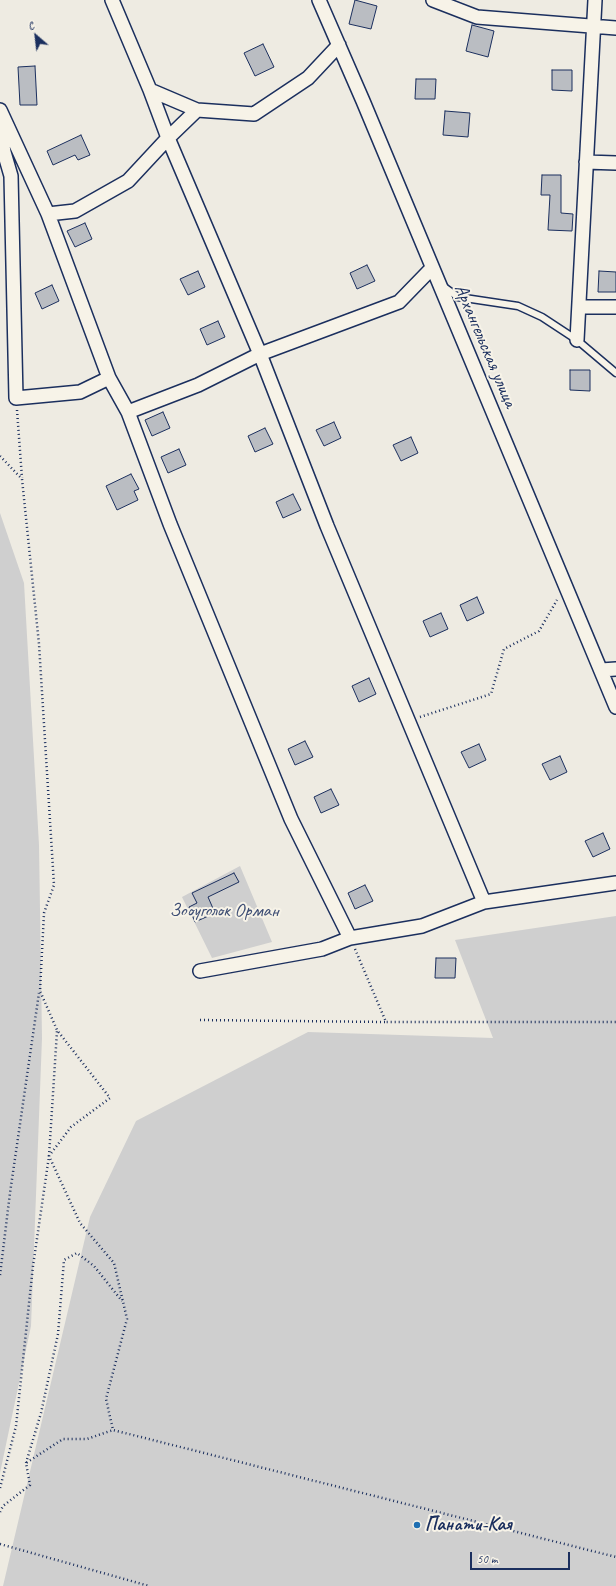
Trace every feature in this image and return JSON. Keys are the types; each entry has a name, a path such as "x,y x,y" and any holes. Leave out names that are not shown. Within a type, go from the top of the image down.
{"street":[{"path":"112,0 150,90 168,138 260,354 327,526 407,721 484,902"},
{"name":"Архангельская улица","path":"319,0 616,707"},
{"path":"433,0 477,17 616,28"},
{"path":"577,340 595,0"},
{"path":"150,90 197,110 254,114 308,78 338,45"},
{"path":"0,110 48,214 109,378 128,412 170,524 291,819 350,938"},
{"path":"48,214 75,211 128,181 168,138 197,110"},
{"path":"0,127 4,152 11,176 16,398 80,392 109,378"},
{"path":"586,162 616,163"},
{"path":"128,412 198,385 260,354 399,302 432,268"},
{"path":"579,307 616,307"},
{"path":"601,670 616,669"},
{"path":"200,971 322,949 350,938 422,926 484,902 616,883"}],"lane":[{"path":"438,282 458,297 518,306 542,317 577,340 616,373"}],"path":[{"path":"0,1275 10,1193 40,991 44,913 54,885 39,644 22,479 16,398"},
{"path":"0,456 22,479"},
{"path":"407,721 491,694 504,650 539,632 566,586"},
{"path":"350,938 386,1022"},
{"path":"40,991 57,1030 110,1098 71,1127 49,1156"},
{"path":"200,1020 616,1022"},
{"path":"0,1488 16,1426 33,1266 49,1156 57,1030"},
{"path":"49,1156 80,1223 114,1263 127,1319 106,1399 113,1430"},
{"path":"0,1512 3,1506 30,1485 26,1463 41,1413 58,1334 64,1260 77,1252 94,1266 123,1302"},
{"path":"26,1463 63,1439 87,1439 113,1430 616,1557"},
{"path":"0,1544 149,1586"}],"green space":[{"path":"0,513 24,583 39,845 42,1038 31,1326 0,1473"},
{"name":"Зооуголок Орман","path":"240,866 272,942 212,958 182,897"},
{"path":"616,916 616,1586 3,1586 90,1217 136,1121 308,1032 493,1038 455,940"}],"building":[{"path":"355,0 377,6 371,29 349,24"},
{"path":"472,25 494,31 488,57 466,51"},
{"path":"263,44 274,67 255,76 244,53"},
{"path":"35,66 37,105 20,105 18,67"},
{"path":"552,70 572,70 572,91 552,90"},
{"path":"416,79 436,79 435,99 415,99"},
{"path":"445,111 470,113 468,137 443,135"},
{"path":"81,135 90,155 78,160 75,155 53,165 47,151"},
{"path":"542,175 561,175 561,213 573,214 572,231 548,230 550,195 541,195"},
{"path":"85,223 92,239 75,247 67,231"},
{"path":"367,265 375,281 357,289 350,273"},
{"path":"198,271 205,287 188,295 180,279"},
{"path":"599,271 616,272 616,292 598,292"},
{"path":"52,285 59,301 42,309 35,293"},
{"path":"218,321 225,337 207,345 200,329"},
{"path":"570,370 590,370 590,391 570,390"},
{"path":"163,412 170,428 152,436 145,420"},
{"path":"334,422 341,438 324,446 316,430"},
{"path":"265,428 273,444 255,452 248,436"},
{"path":"411,437 418,453 401,461 393,445"},
{"path":"179,449 186,465 168,473 161,457"},
{"path":"131,474 139,489 134,491 138,500 117,510 106,486"},
{"path":"293,494 301,510 283,518 276,502"},
{"path":"477,597 484,613 467,621 460,605"},
{"path":"441,613 448,629 430,637 423,621"},
{"path":"369,678 376,694 359,702 352,686"},
{"path":"305,741 313,757 295,765 288,749"},
{"path":"479,744 486,760 469,768 461,752"},
{"path":"560,756 567,772 550,780 542,764"},
{"path":"331,789 339,805 321,813 314,797"},
{"path":"603,833 610,849 593,857 585,841"},
{"path":"234,873 239,882 208,897 215,913 195,922 189,907 197,903 192,893"},
{"path":"365,885 373,901 355,909 348,893"},
{"path":"436,958 456,958 455,978 435,978"}],"place":[{"name":"Панати-Кая","path":"417,1525"}]}
